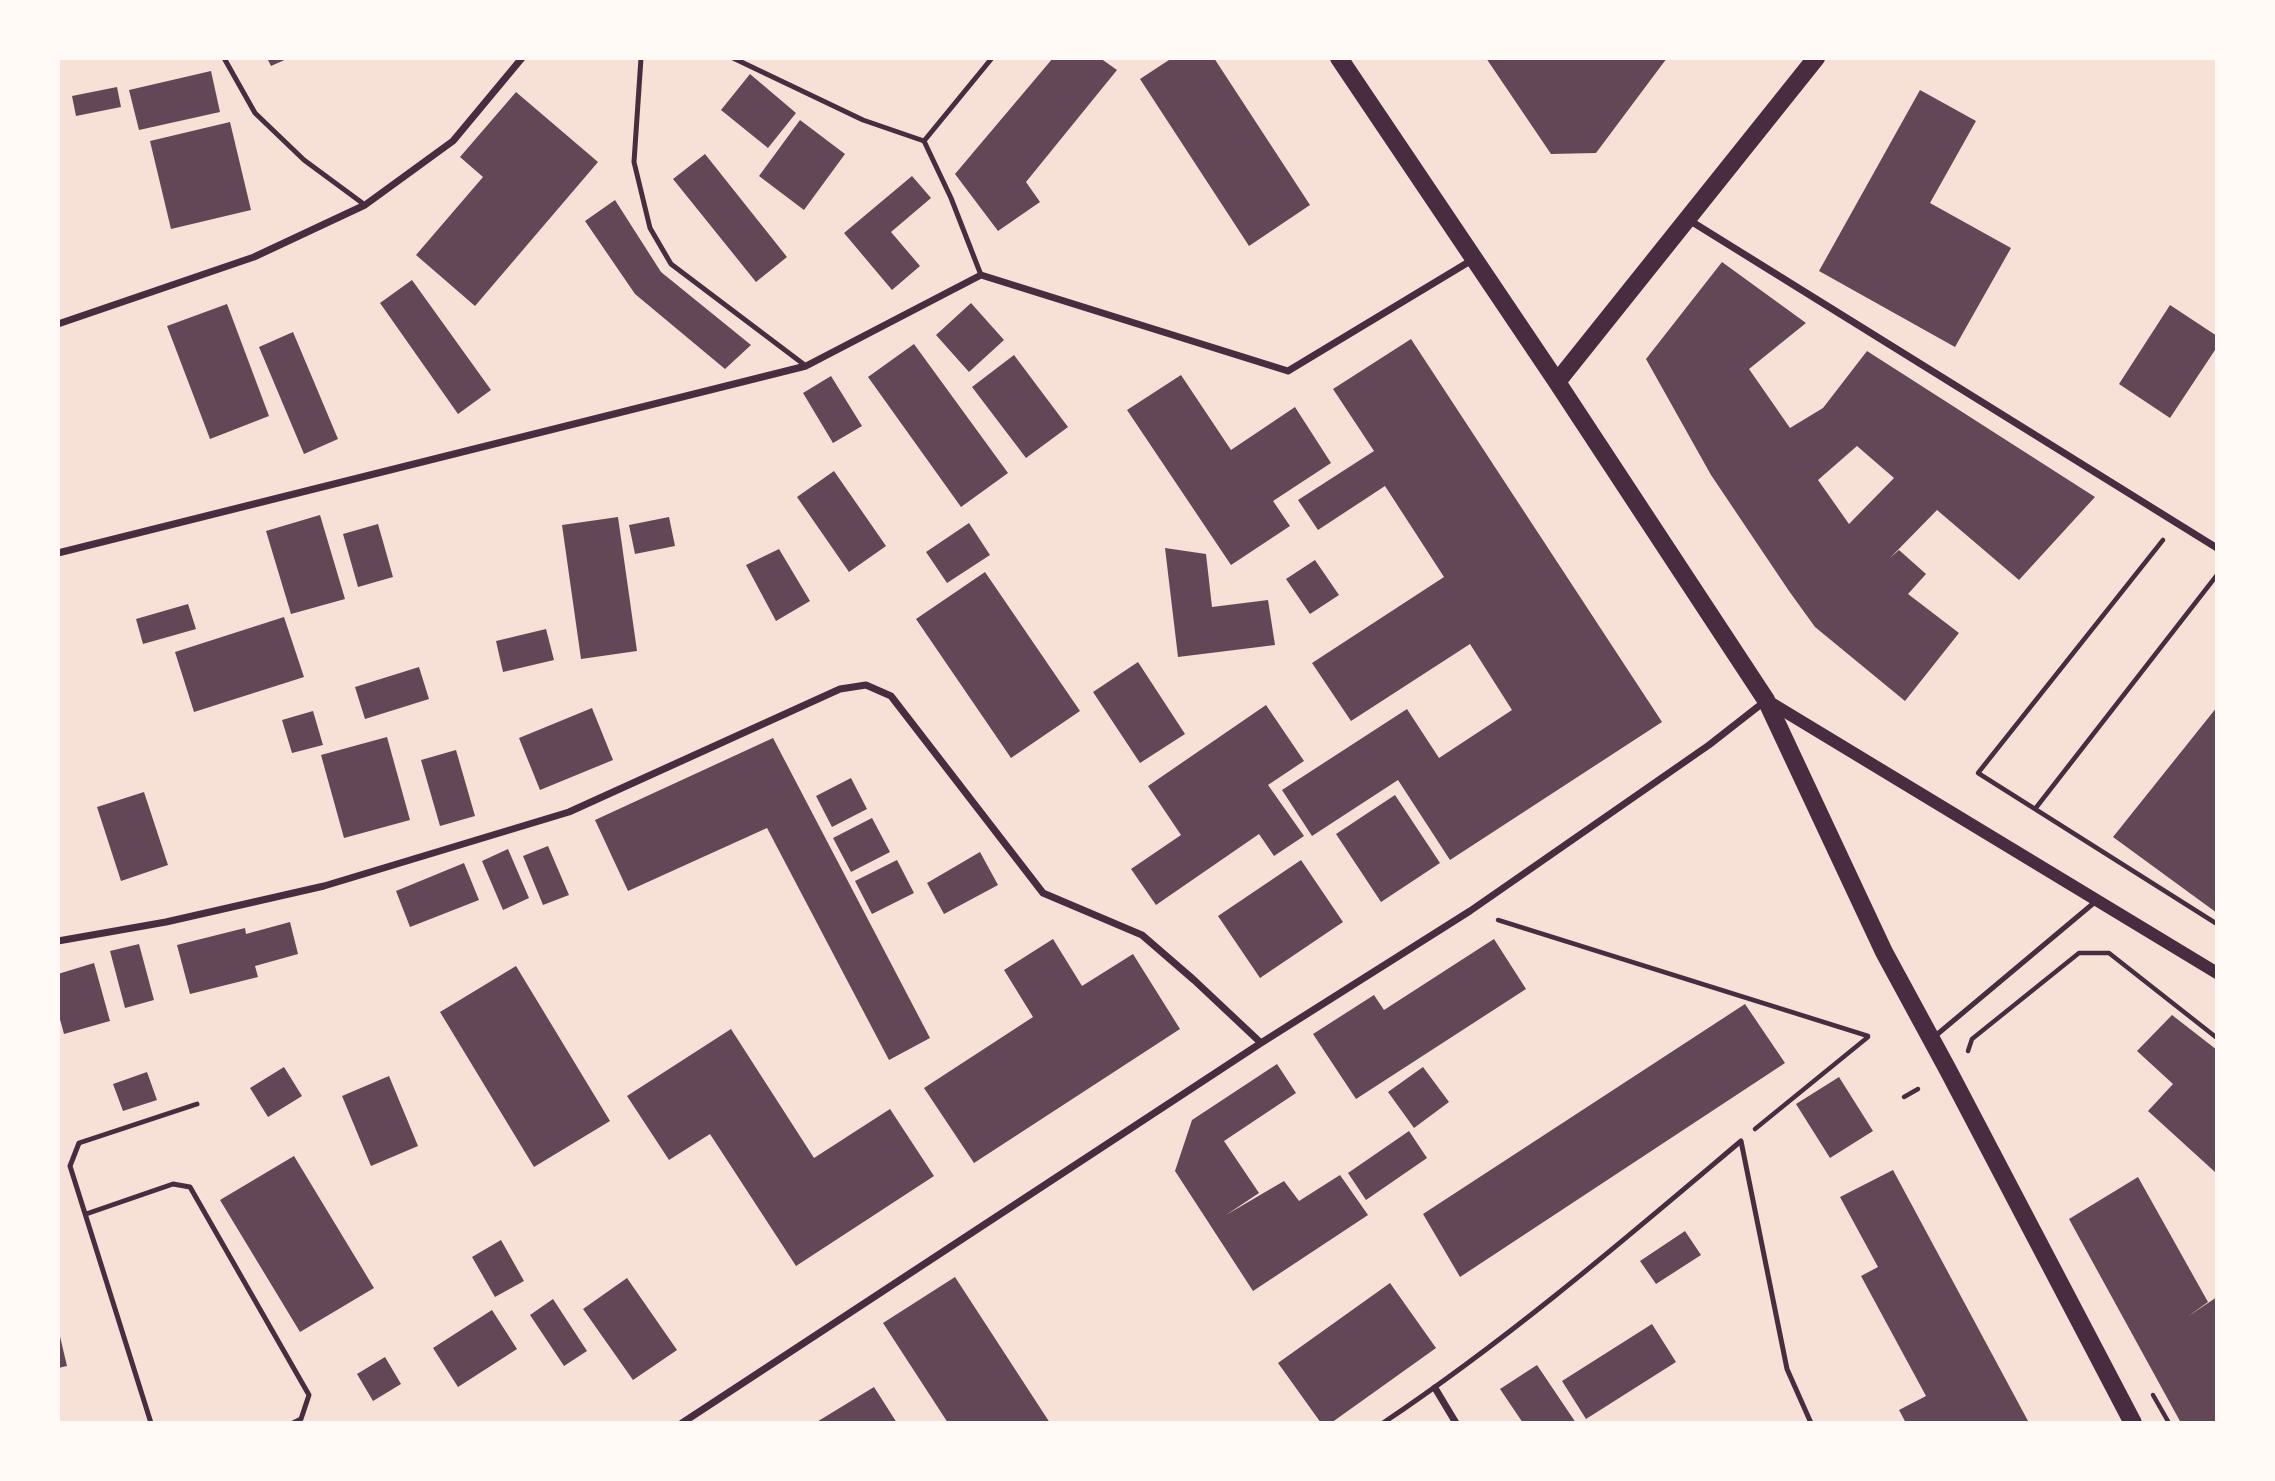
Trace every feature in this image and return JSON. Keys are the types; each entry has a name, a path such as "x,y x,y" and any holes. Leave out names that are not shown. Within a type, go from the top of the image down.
{"main road":[{"path":"1339,58 1766,700 1884,952 2133,1423"},
{"path":"1557,382 1816,58"}],"street":[{"path":"58,324 254,257 365,205 453,141 522,58"},
{"path":"1687,219 2217,548"},
{"path":"58,553 806,366 981,275 1288,371 1473,260"},
{"path":"58,941 166,922 324,886 569,812 840,689 866,685 891,696 1043,893 1142,935 1261,1044"},
{"path":"682,1423 1261,1044 1471,911 1709,744 1766,700 2217,973"},
{"path":"1435,1388 1455,1423"}],"lane":[{"path":"224,58 255,113 304,160 365,205"},
{"path":"641,58 634,162 650,228 671,264 806,366"},
{"path":"733,58 863,120 924,141 951,198 981,275"},
{"path":"924,141 992,58"},
{"path":"1932,1040 2098,899"},
{"path":"151,1423 70,1166 79,1143 197,1104"},
{"path":"1383,1423 1435,1388 1599,1262 1741,1141 1787,1369 1811,1423"},
{"path":"86,1214 173,1184 190,1187 309,1395 301,1419 293,1423"}],"path":[{"path":"2177,523 1978,773 2217,924"},
{"path":"2035,809 2217,575"},
{"path":"1471,911 1868,1036 1741,1141"},
{"path":"1965,1060 1972,1039 2079,953 2109,953 2217,1038"},
{"path":"1904,1097 1918,1089"}],"building":[{"path":"267,58 289,58 271,66"},
{"path":"1053,58 1100,58 1117,70 1026,182 1040,202 998,231 955,174"},
{"path":"1172,58 1214,58 1310,205 1249,246 1140,79"},
{"path":"1486,58 1667,58 1596,153 1551,154"},
{"path":"211,71 220,112 139,130 129,90"},
{"path":"750,74 796,113 768,148 721,110"},
{"path":"117,87 121,107 76,116 72,96"},
{"path":"1920,90 1976,121 1930,203 2011,248 1955,347 1819,271"},
{"path":"516,92 598,162 475,306 416,255 483,177 460,157"},
{"path":"800,120 845,154 804,210 759,176"},
{"path":"230,122 251,210 171,229 150,141"},
{"path":"705,154 787,257 756,282 673,179"},
{"path":"912,176 931,198 891,232 920,266 892,290 844,233"},
{"path":"615,200 661,272 751,345 725,369 635,294 585,221"},
{"path":"1722,262 1806,323 1749,369 1790,428 1823,408 1867,351 2095,497 2019,580 1937,510 1890,558 1899,550 1926,574 1908,594 1959,633 1905,701 1815,627 1711,475 1646,359","holes":["1857,446 1894,478 1849,524 1818,480"]},
{"path":"412,280 491,390 458,414 380,303"},
{"path":"971,303 1004,340 969,372 936,335"},
{"path":"227,304 269,416 210,439 167,326"},
{"path":"2170,305 2217,336 2217,347 2170,418 2119,384"},
{"path":"293,332 338,439 304,454 259,347"},
{"path":"1411,339 1662,722 1450,860 1398,780 1312,836 1282,790 1407,709 1439,758 1512,710 1470,644 1351,721 1312,663 1444,577 1385,486 1318,530 1298,500 1374,451 1333,389"},
{"path":"914,344 1008,473 961,507 868,377"},
{"path":"1014,355 1068,427 1026,458 972,387"},
{"path":"1181,375 1231,450 1295,407 1331,463 1273,501 1290,526 1231,565 1127,410"},
{"path":"831,376 862,426 833,443 803,393"},
{"path":"834,471 886,546 849,572 797,497"},
{"path":"320,515 345,599 291,614 266,531"},
{"path":"618,517 637,651 581,659 562,525"},
{"path":"669,517 675,546 635,554 629,525"},
{"path":"969,523 990,555 947,583 926,552"},
{"path":"378,524 393,577 358,587 343,534"},
{"path":"1165,548 1206,554 1212,607 1268,600 1275,645 1178,657"},
{"path":"779,549 810,601 776,621 746,565"},
{"path":"1315,560 1339,595 1310,614 1286,579"},
{"path":"985,572 1080,711 1011,758 916,619"},
{"path":"188,604 196,629 143,644 136,619"},
{"path":"284,617 304,677 194,712 175,652"},
{"path":"546,629 554,660 503,672 496,641"},
{"path":"1138,662 1185,734 1140,763 1093,692"},
{"path":"419,667 429,699 365,719 355,687"},
{"path":"1266,705 1304,761 1268,785 1304,836 1274,856 1259,834 1156,905 1131,869 1181,835 1148,786"},
{"path":"2217,707 2217,913 2113,837"},
{"path":"592,708 613,760 540,790 519,738"},
{"path":"313,711 323,745 292,753 282,720"},
{"path":"387,737 410,820 344,838 321,755"},
{"path":"773,738 930,1038 889,1060 767,828 628,891 595,820"},
{"path":"456,750 475,816 440,826 421,760"},
{"path":"851,778 867,809 832,827 816,796"},
{"path":"144,792 168,865 121,881 97,807"},
{"path":"1395,795 1440,863 1381,902 1336,834"},
{"path":"872,818 890,852 851,872 833,838"},
{"path":"548,846 569,895 543,905 523,856"},
{"path":"508,849 529,898 503,910 482,861"},
{"path":"980,852 998,885 944,914 927,883"},
{"path":"897,860 914,893 872,914 855,881"},
{"path":"1301,860 1343,922 1260,978 1218,916"},
{"path":"464,863 479,900 410,927 396,891"},
{"path":"290,922 298,954 255,966 258,977 190,994 177,945 245,928 246,934"},
{"path":"1053,939 1082,986 1133,954 1180,1029 974,1163 924,1088 1033,1017 1004,970"},
{"path":"1494,939 1526,989 1356,1099 1313,1034 1374,995 1384,1010"},
{"path":"139,944 154,1000 125,1008 110,951"},
{"path":"94,963 110,1021 64,1034 58,1012 58,974"},
{"path":"516,966 610,1121 534,1167 440,1012"},
{"path":"1745,1004 1785,1063 1460,1277 1423,1214"},
{"path":"2172,1015 2217,1050 2215,1172 2148,1111 2173,1084 2137,1051"},
{"path":"731,1029 814,1158 890,1109 934,1176 796,1266 710,1134 669,1160 627,1096"},
{"path":"1277,1064 1296,1093 1224,1141 1259,1193 1226,1215 1284,1181 1299,1201 1340,1175 1368,1215 1253,1291 1175,1171 1192,1120"},
{"path":"284,1067 302,1096 268,1117 250,1088"},
{"path":"1423,1067 1449,1102 1414,1128 1388,1092"},
{"path":"147,1072 157,1100 123,1111 113,1084"},
{"path":"389,1076 418,1146 371,1166 342,1096"},
{"path":"1839,1077 1873,1131 1830,1158 1796,1104"},
{"path":"1409,1131 1427,1158 1366,1200 1348,1173"},
{"path":"294,1156 374,1288 300,1332 220,1200"},
{"path":"1893,1170 2028,1421 1906,1423 1899,1410 1926,1396 1861,1276 1878,1267 1840,1197"},
{"path":"2138,1177 2208,1302 2187,1317 2217,1297 2217,1423 2181,1423 2069,1219"},
{"path":"1685,1231 1701,1255 1656,1284 1640,1261"},
{"path":"501,1240 524,1281 495,1297 472,1257"},
{"path":"955,1277 1050,1423 948,1423 883,1323"},
{"path":"627,1278 677,1350 633,1380 583,1309"},
{"path":"1390,1283 1436,1348 1331,1423 1321,1423 1278,1363"},
{"path":"553,1299 587,1351 564,1366 530,1315"},
{"path":"492,1310 517,1349 458,1387 433,1348"},
{"path":"1652,1324 1676,1362 1586,1419 1562,1381"},
{"path":"58,1328 67,1366 58,1368"},
{"path":"385,1357 401,1384 373,1401 357,1374"},
{"path":"1537,1365 1576,1423 1523,1423 1500,1389"},
{"path":"874,1387 897,1423 815,1423"}]}
